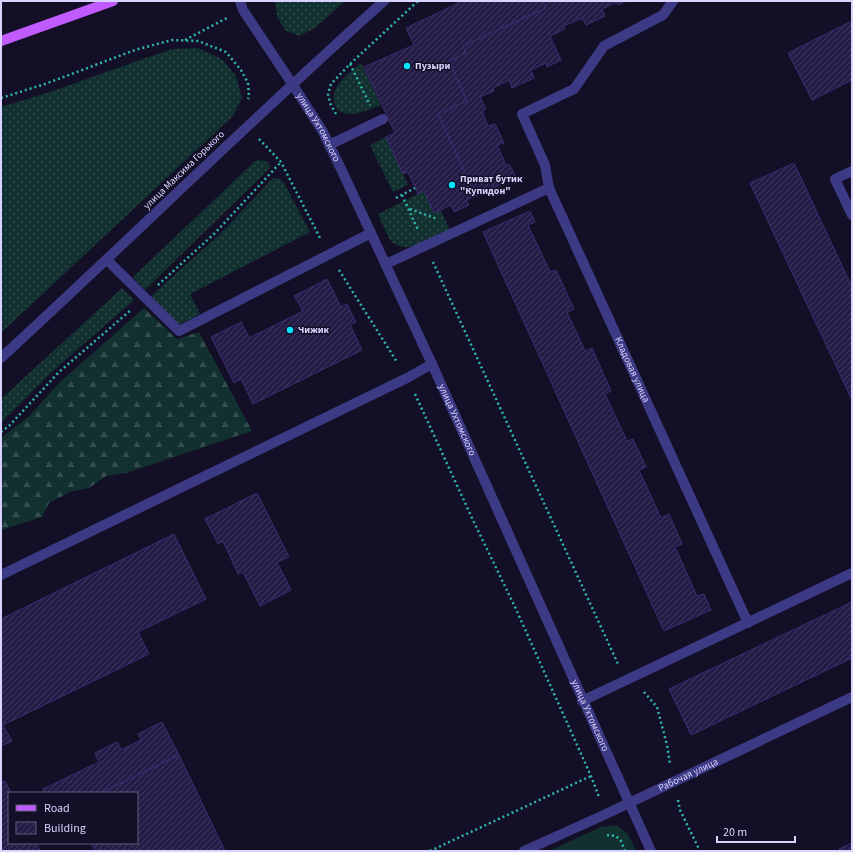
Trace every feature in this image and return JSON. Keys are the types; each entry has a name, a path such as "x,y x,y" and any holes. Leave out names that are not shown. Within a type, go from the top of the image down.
{"main road":[{"path":"1,41 113,1"}],"street":[{"name":"улица Максима Горького","path":"1,358 247,127 384,1"},
{"name":"Кладовая улица","path":"673,1 663,15 604,46 574,89 522,114 545,165 549,188 748,623"},
{"name":"улица Ухтомского","path":"242,5 329,145 432,364 628,803 651,851"},
{"path":"329,145 380,120"},
{"path":"852,171 835,179 852,215"},
{"path":"386,264 549,188"},
{"path":"107,260 179,331 371,233"},
{"path":"1,575 407,378 432,364"},
{"path":"582,700 626,681 852,574"},
{"name":"Рабочая улица","path":"524,851 674,782 852,697"}],"path":[{"path":"333,109 328,94 331,84 350,64 418,1"},
{"path":"185,40 242,5"},
{"path":"1,98 46,84 135,50 172,40 198,41 226,52 241,70 248,84 249,97 240,114 247,127 281,162 329,254 407,378 515,607 591,776 430,851"},
{"path":"350,64 380,120"},
{"path":"396,198 415,188"},
{"path":"402,195 626,681 644,692 657,707 667,745 680,810 700,851"},
{"path":"604,836 616,836 621,841 625,851"}],"green space":[{"path":"275,1 345,1 315,28 299,36 286,31 277,17"},
{"path":"197,48 222,59 236,76 242,98 233,116 1,333 1,107 50,92 173,49"},
{"path":"361,63 381,105 363,112 350,114 342,113 338,111 336,107 334,93 345,76"},
{"path":"386,137 408,185 393,192 370,145"},
{"path":"256,160 265,161 269,164 270,168 145,290 133,277"},
{"path":"272,179 280,179 284,183 310,232 190,294 200,314 178,325 151,296 220,234"},
{"path":"424,191 434,213 441,210 450,230 421,244 406,247 398,246 390,240 378,214"},
{"path":"122,288 134,300 53,371 1,423 1,399"},
{"path":"144,308 177,339 199,332 252,431 126,473 106,476 89,488 70,492 49,503 42,517 1,530 1,438 28,417 60,382"},
{"path":"617,825 628,834 636,851 549,851 601,827"}],"building":[{"path":"463,1 543,1 546,8 463,46 466,53 449,61 467,101 438,114 476,196 466,200 469,205 454,212 451,205 434,213 424,191 418,194 408,172 403,174 386,137 395,133 364,67 414,45 406,28"},
{"path":"543,1 626,1 618,5 617,2 602,9 605,16 586,25 582,18 564,26 565,29 550,36 561,60 547,67 546,63 531,70 534,78 512,88 509,80 493,88 494,91 480,97 486,109 482,111 488,126 495,124 504,143 497,145 506,165 509,164 516,177 476,196 438,114 467,101 449,61 466,53 463,46 546,8"},
{"path":"852,21 852,80 812,100 788,53"},
{"path":"794,163 852,287 852,400 750,183"},
{"path":"530,211 535,222 528,225 550,272 556,270 574,309 567,312 585,351 592,348 611,391 605,394 627,441 633,439 646,467 639,470 661,518 669,514 682,544 675,547 697,596 704,594 711,610 664,631 483,232"},
{"path":"327,279 341,307 347,304 356,322 350,325 362,350 253,404 241,379 234,383 211,337 241,322 249,338 303,311 294,296"},
{"path":"257,493 289,557 277,562 291,590 260,606 243,572 238,574 223,541 218,544 205,519"},
{"path":"174,534 206,599 138,632 149,654 3,725 12,741 1,746 1,619"},
{"path":"852,602 852,658 691,735 669,689"},
{"path":"162,722 179,755 103,792 44,792 43,789 99,762 95,753 117,742 121,750 141,740 138,734"},
{"path":"179,755 225,851 95,851 92,844 138,844 138,792 103,792"},
{"path":"5,781 10,792 8,792 8,844 36,844 40,851 1,851 1,783"},
{"path":"852,843 852,851 841,851 839,849"}],"place":[{"name":"Пузыри","path":"407,66"},
{"name":"Приват бутик \"Купидон\"","path":"452,185"},
{"name":"Чижик","path":"290,330"}]}
